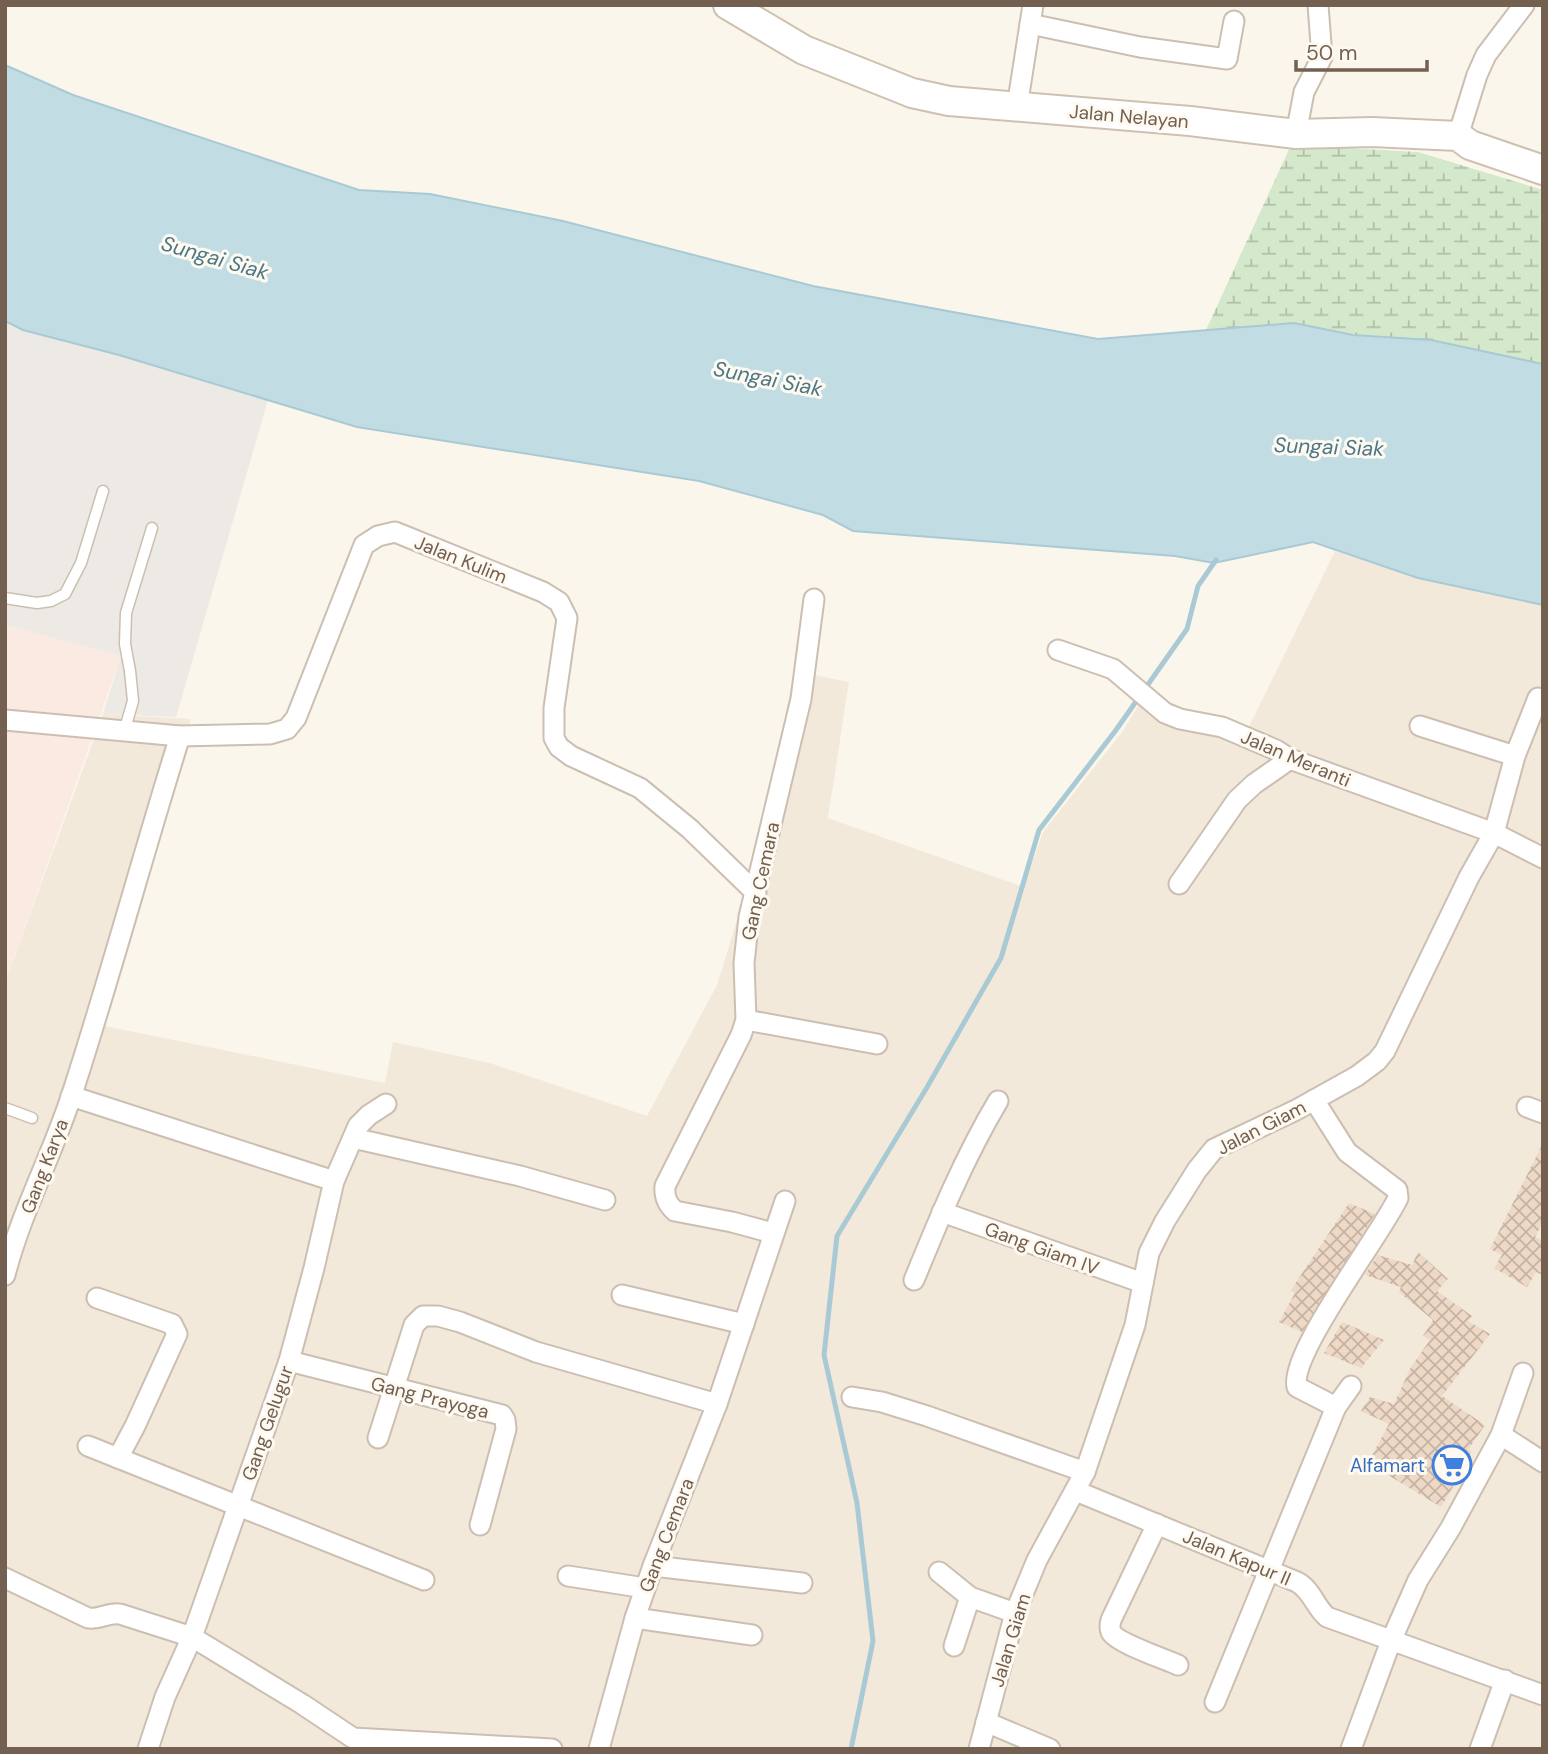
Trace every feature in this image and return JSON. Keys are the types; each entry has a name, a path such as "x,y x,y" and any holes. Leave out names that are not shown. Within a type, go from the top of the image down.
{"main road":[{"name":"Jalan Nelayan","path":"730,6 804,51 912,93 949,101 1190,121 1296,134 1372,132 1458,136 1470,145 1543,170"}],"street":[{"path":"1296,134 1304,92 1322,57 1318,5"},
{"path":"1458,136 1486,55 1524,5"},
{"path":"1017,107 1032,15 1140,47 1227,59 1234,22"},
{"name":"Jalan Kulim","path":"5,720 180,736 270,734 287,729 296,718 363,545 377,536 395,532 543,592 559,602 567,618 554,708 554,738 559,747 570,756 640,788 690,830 756,893"},
{"name":"Gang Cemara","path":"773,1233 676,1211 664,1194 665,1186 746,1020 746,939 802,699 814,599"},
{"name":"Jalan Meranti","path":"1058,650 1113,669 1165,713 1180,719 1222,727 1276,750 1290,759 1494,833 1543,858"},
{"name":"Jalan Giam","path":"979,1749 1015,1613 1037,1560 1084,1472 1135,1325 1149,1253 1155,1238 1206,1158 1222,1144 1314,1100 1368,1069 1385,1051 1469,877 1494,833 1516,756 1538,698"},
{"path":"1420,726 1516,756"},
{"name":"Gang Karya","path":"5,1275 34,1190 71,1096 109,980 180,736"},
{"path":"1179,884 1237,800 1254,784 1290,759"},
{"path":"746,1020 877,1044"},
{"path":"71,1096 334,1181"},
{"path":"1314,1100 1347,1152 1397,1190 1398,1198 1321,1322 1296,1375 1297,1387 1336,1407"},
{"path":"914,1280 980,1131 998,1101"},
{"name":"Gang Gelugur","path":"148,1749 165,1697 192,1637 289,1362 334,1181 363,1119 386,1104"},
{"path":"353,1138 520,1176 605,1200"},
{"name":"Gang Cemara","path":"598,1749 645,1588 717,1404 785,1201"},
{"name":"Gang Giam IV","path":"942,1212 1143,1283"},
{"path":"622,1295 744,1324"},
{"path":"97,1298 172,1324 177,1334 118,1458"},
{"path":"379,1438 414,1325 419,1318 429,1314 460,1322 536,1352 717,1404"},
{"name":"Gang Prayoga","path":"289,1362 496,1413 505,1420 506,1429 481,1525"},
{"path":"1351,1749 1391,1641 1418,1580 1450,1529 1501,1435 1523,1373"},
{"path":"1215,1702 1336,1407 1351,1386"},
{"path":"852,1397 882,1402 927,1416 1084,1472"},
{"path":"1501,1435 1543,1462"},
{"path":"88,1446 424,1580"},
{"name":"Jalan Kapur II","path":"1076,1491 1304,1586 1328,1617 1543,1695"},
{"path":"1157,1524 1111,1620 1110,1629 1115,1636 1128,1643 1178,1665"},
{"path":"653,1566 802,1583"},
{"path":"939,1572 970,1597 1015,1613"},
{"path":"568,1576 645,1588"},
{"path":"5,1578 88,1618 95,1619 111,1613 120,1614 192,1637 302,1704 352,1743 552,1749"},
{"path":"954,1646 970,1597"},
{"path":"635,1619 752,1635"},
{"path":"1480,1749 1505,1680"},
{"path":"986,1723 1050,1749"}],"lane":[{"path":"5,597 37,603 51,601 65,594 81,563 103,491"},
{"path":"124,732 132,701 125,644 126,613 152,528"},
{"path":"5,1108 32,1118"}],"shaded area":[{"path":"5,321 23,330 119,355 268,400 176,717 103,714 121,656 5,625"},
{"path":"1335,551 1417,578 1543,606 1543,857 1245,735"},
{"path":"5,625 121,656 5,983"},
{"path":"794,671 849,682 828,818 1024,887 1043,832 1123,731 1144,696 1543,859 1543,1749 5,1749 5,983 103,714 191,719 100,1025 385,1083 393,1042 490,1063 647,1116 717,985 761,842"}],"green space":[{"path":"1291,145 1418,152 1543,190 1543,364 1431,340 1353,335 1294,323 1206,330"}],"water":[{"name":"Sungai Siak","path":"5,65 73,95 359,190 430,194 563,221 813,286 1098,339 1294,323 1353,335 1431,340 1543,364 1543,605 1418,578 1313,542 1214,563 1175,556 853,531 823,515 699,481 357,427 119,355 23,330 5,321"}],"building":[{"path":"1543,1143 1543,1222 1535,1237 1543,1241 1543,1275 1536,1272 1527,1287 1494,1268 1502,1255 1490,1249"},
{"path":"1349,1203 1375,1214 1302,1332 1279,1322 1295,1293 1291,1290"},
{"path":"1418,1252 1448,1279 1437,1291 1472,1316 1468,1321 1490,1334 1442,1396 1485,1425 1468,1450 1472,1451 1453,1478 1457,1480 1441,1507 1368,1463 1389,1424 1361,1411 1370,1397 1394,1404 1411,1367 1430,1340 1423,1336 1433,1320 1399,1292 1401,1287 1365,1275 1378,1255 1412,1265"},
{"path":"1342,1322 1384,1340 1361,1368 1324,1353"}],"waterway":[{"path":"851,1749 873,1641 857,1503 824,1355 837,1236 1001,958 1039,830 1116,730 1187,629 1198,586 1216,560"}],"place":[{"name":"Alfamart","path":"1452,1465"}]}
